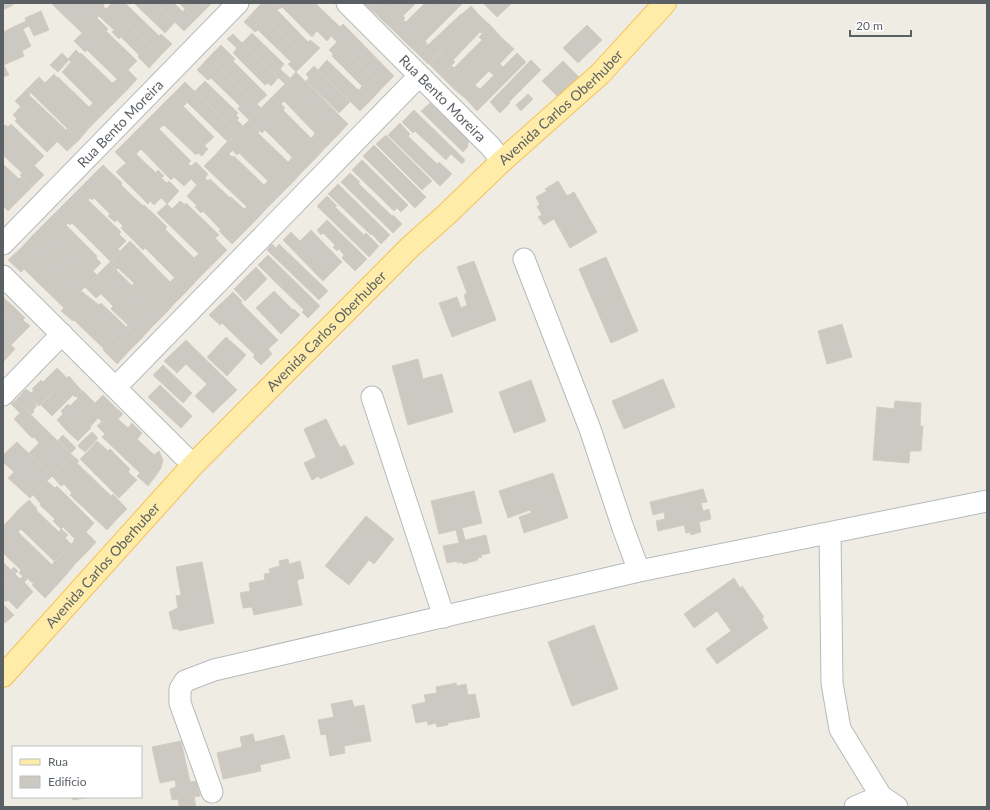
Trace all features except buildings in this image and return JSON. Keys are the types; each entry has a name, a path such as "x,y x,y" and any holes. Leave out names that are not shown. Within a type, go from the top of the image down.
{"main road":[{"name":"Avenida Carlos Oberhuber","path":"3,676 193,465 410,247 446,215 502,161 600,74 665,3"}],"street":[{"name":"Rua Bento Moreira","path":"3,244 238,3"},
{"name":"Rua Bento Moreira","path":"347,3 490,146 502,161"},
{"path":"116,387 419,76"},
{"path":"524,259 590,430 622,528 639,571"},
{"path":"3,276 193,465"},
{"path":"3,395 62,334"},
{"path":"372,397 444,617"},
{"path":"212,792 180,703 180,689 185,680 214,670 639,571 987,501"},
{"path":"830,533 832,683 840,729 889,802 856,807"}]}
